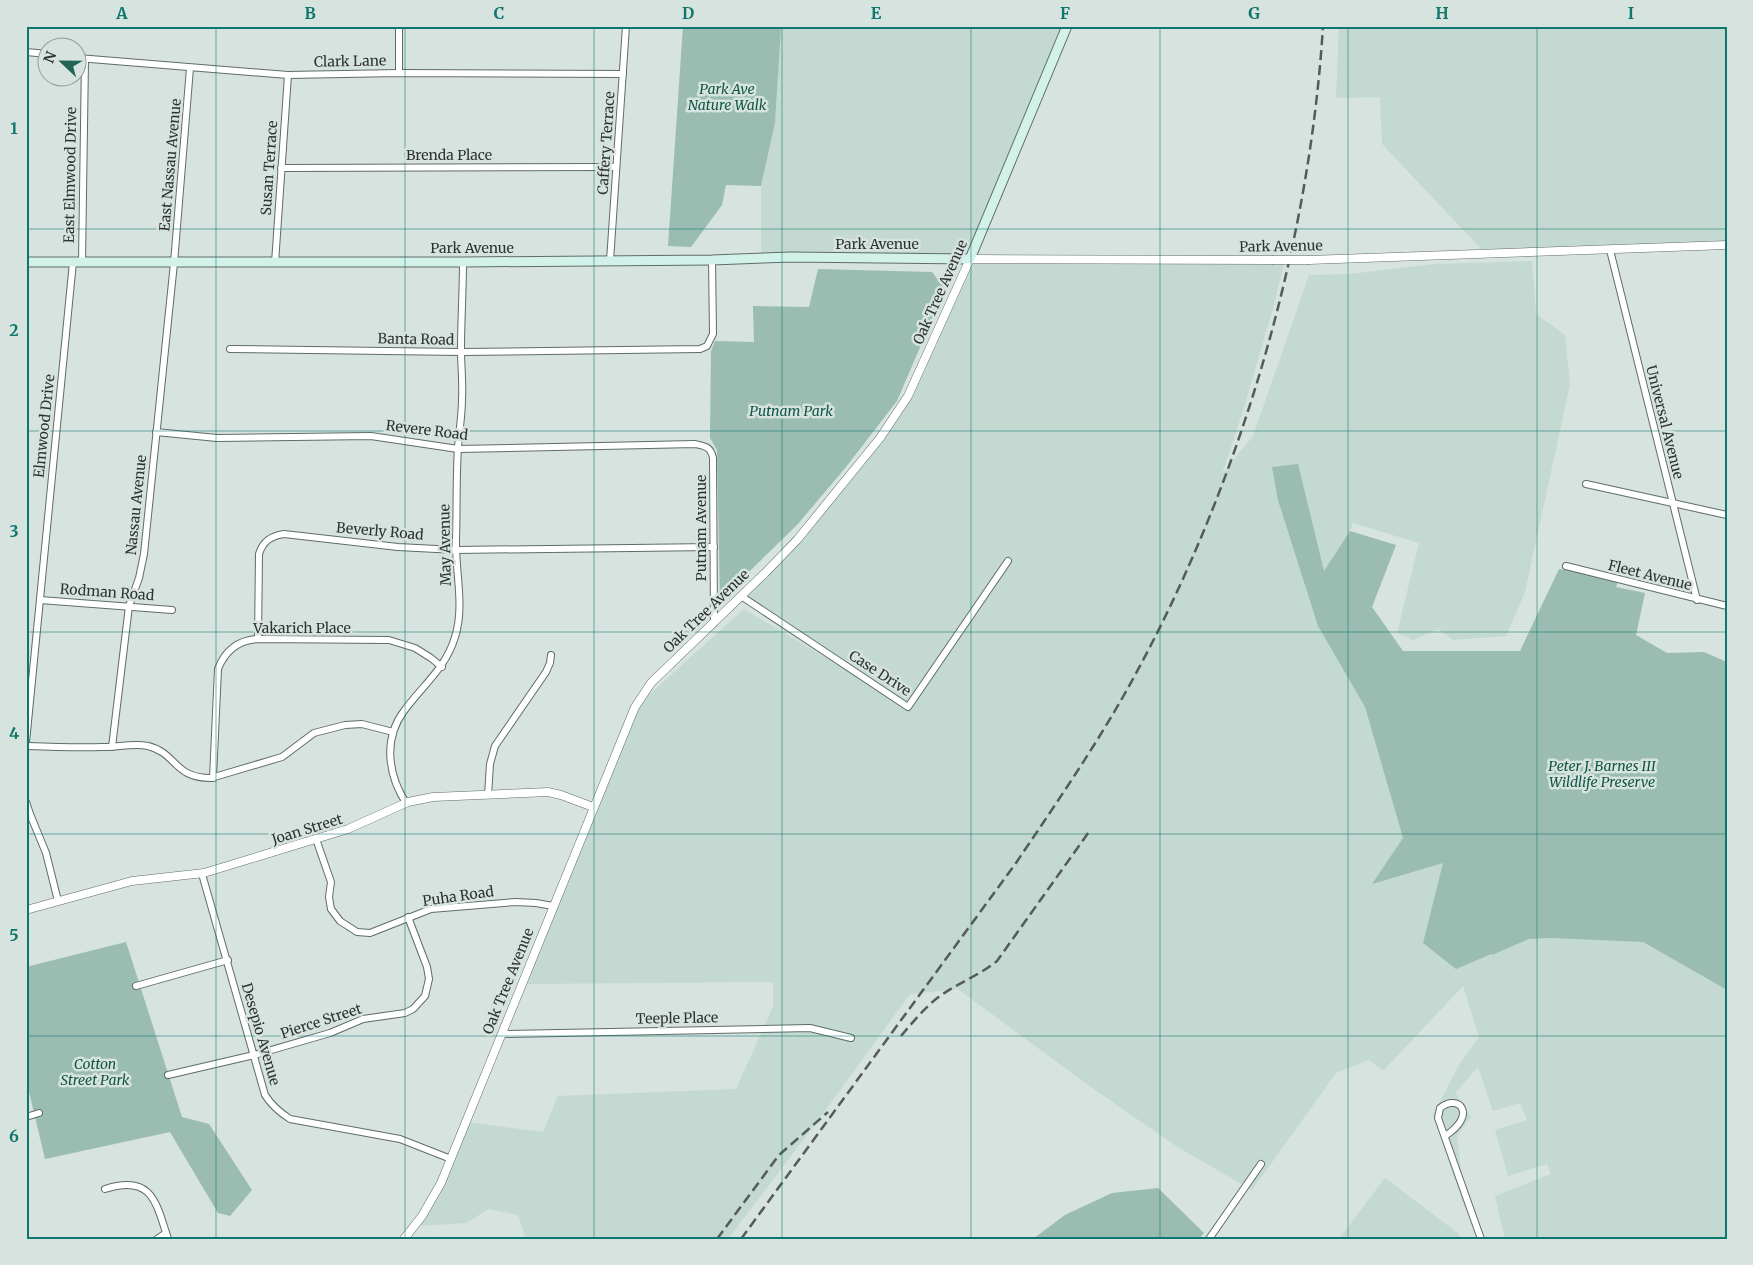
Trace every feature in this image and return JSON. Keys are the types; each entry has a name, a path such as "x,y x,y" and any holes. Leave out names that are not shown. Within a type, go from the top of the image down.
{"main road":[{"name":"Oak Tree Avenue","path":"970,259 1067,26"},
{"name":"Park Avenue","path":"26,262 463,262 712,260 791,257 970,259"}],"street":[{"path":"399,26 399,73"},
{"name":"Caffery Terrace","path":"610,261 626,26"},
{"name":"Clark Lane","path":"88,59 288,75 399,73 623,74"},
{"name":"East Nassau Avenue","path":"174,263 190,68"},
{"name":"Susan Terrace","path":"275,263 288,75"},
{"name":"East Elmwood Drive","path":"77,262 80,88"},
{"name":"Brenda Place","path":"281,168 616,166"},
{"name":"Park Avenue","path":"970,259 1309,260 1727,245"},
{"name":"Universal Avenue","path":"1610,250 1697,600"},
{"name":"Oak Tree Avenue","path":"404,1239 431,1201 451,1159 593,806 630,717 641,697 655,679 714,623 811,524 895,416 915,380 970,259"},
{"name":"Banta Road","path":"230,349 461,352 700,349 707,346 713,334 712,260"},
{"name":"Elmwood Drive","path":"26,742 77,262"},
{"name":"May Avenue","path":"406,803 395,781 391,765 390,749 393,732 403,712 442,666 453,645 458,624 456,550 458,449 462,402 463,262"},
{"name":"Nassau Avenue","path":"112,747 129,606 139,578 144,554 174,263"},
{"name":"Revere Road","path":"156,432 217,438 371,436 458,449 694,444"},
{"name":"Putnam Avenue","path":"694,444 706,446 712,452 713,458 714,623"},
{"path":"1586,484 1727,515"},
{"name":"Beverly Road","path":"258,639 259,554 264,542 284,534 398,547 456,550 714,547"},
{"name":"Case Drive","path":"741,596 908,707 1008,561"},
{"name":"Fleet Avenue","path":"1566,566 1727,606"},
{"name":"Rodman Road","path":"40,600 172,610"},
{"name":"Vakarich Place","path":"213,778 218,669 221,661 232,648 248,640 388,640 415,648 442,666"},
{"path":"488,796 492,754 500,737 546,672 551,655"},
{"path":"26,746 112,747 135,745 150,747 163,753 181,771 189,775 213,778 282,757 314,734 345,725 362,724 393,732"},
{"name":"Joan Street","path":"26,910 132,882 202,874 348,829 406,803 433,797 548,792 593,806"},
{"path":"26,802 46,853 58,901"},
{"name":"Puha Road","path":"316,839 331,882 329,897 331,909 340,921 357,932 370,933 431,909 495,903 531,902 553,906"},
{"name":"Desepio Avenue","path":"202,874 265,1095 279,1112 290,1118 400,1139 451,1159"},
{"name":"Pierce Street","path":"168,1075 254,1055 330,1033 363,1019 405,1013 413,1009 425,996 428,979 427,967 408,917"},
{"path":"136,986 228,960"},
{"name":"Teeple Place","path":"502,1034 810,1028 851,1038"},
{"path":"1445,1136 1459,1125 1464,1118 1464,1112 1460,1106 1453,1103 1445,1104 1440,1108 1438,1118 1481,1239"},
{"path":"26,1117 39,1113"},
{"path":"1209,1239 1262,1164"},
{"path":"106,1188 124,1184 139,1186 146,1190 156,1202 167,1236 157,1239"}],"shaded area":[{"path":"783,26 1067,26 970,259 1285,260 1244,408 1222,474 1253,436 1309,275 1350,274 1434,264 1532,261 1536,314 1565,335 1570,384 1525,592 1506,636 1453,640 1438,629 1413,640 1397,633 1419,543 1353,523 1350,531 1324,571 1318,626 1365,707 1403,838 1373,883 1443,862 1521,940 1550,938 1643,942 1727,990 1727,1239 1505,1239 1495,1196 1551,1174 1547,1164 1508,1176 1495,1130 1527,1120 1520,1103 1493,1111 1478,1067 1455,1093 1471,1117 1457,1136 1465,1209 1433,1115 1459,1065 1479,1037 1463,986 1383,1071 1369,1060 1336,1073 1252,1190 1176,1146 1088,1085 958,989 910,994 822,1115 728,1239 526,1239 518,1215 489,1209 466,1223 417,1226 467,1122 543,1132 558,1096 736,1089 773,1007 773,982 525,984 641,702 744,609 885,693 741,596 765,573 895,416 969,259 761,258 761,186 775,123 781,28"},
{"path":"1339,26 1727,26 1727,245 1486,254 1382,144 1380,97 1336,98"},
{"path":"1385,1178 1459,1234 1459,1239 1339,1239"}],"green space":[{"name":"Park Ave Nature Walk","path":"683,26 783,26 781,28 775,123 761,186 726,185 722,205 691,247 668,246"},
{"name":"Putnam Park","path":"818,269 932,272 945,289 897,401 846,467 797,525 720,600 717,450 710,438 711,351 715,341 754,342 753,306 809,307"},
{"name":"Peter J. Barnes III Wildlife Preserve","path":"1298,464 1324,571 1350,531 1396,545 1372,607 1403,651 1520,651 1559,569 1619,578 1616,587 1645,593 1636,635 1667,653 1704,652 1727,662 1727,990 1643,942 1550,938 1529,939 1456,969 1423,943 1443,863 1372,884 1403,838 1365,707 1318,626 1278,500 1272,467"},
{"name":"Cotton Street Park","path":"126,942 182,1117 209,1124 252,1190 230,1216 218,1213 170,1132 45,1159 26,1079 26,967"},
{"path":"1158,1188 1204,1233 1199,1239 1033,1239 1065,1215 1112,1193"}],"railway":[{"path":"741,1239 1016,863 1072,780 1111,717 1164,619 1200,539 1232,456 1260,372 1283,286 1302,199 1315,112 1323,26"},
{"path":"901,1036 924,1010 940,996 997,961 1091,829"},
{"path":"717,1239 779,1155 828,1112"}]}
